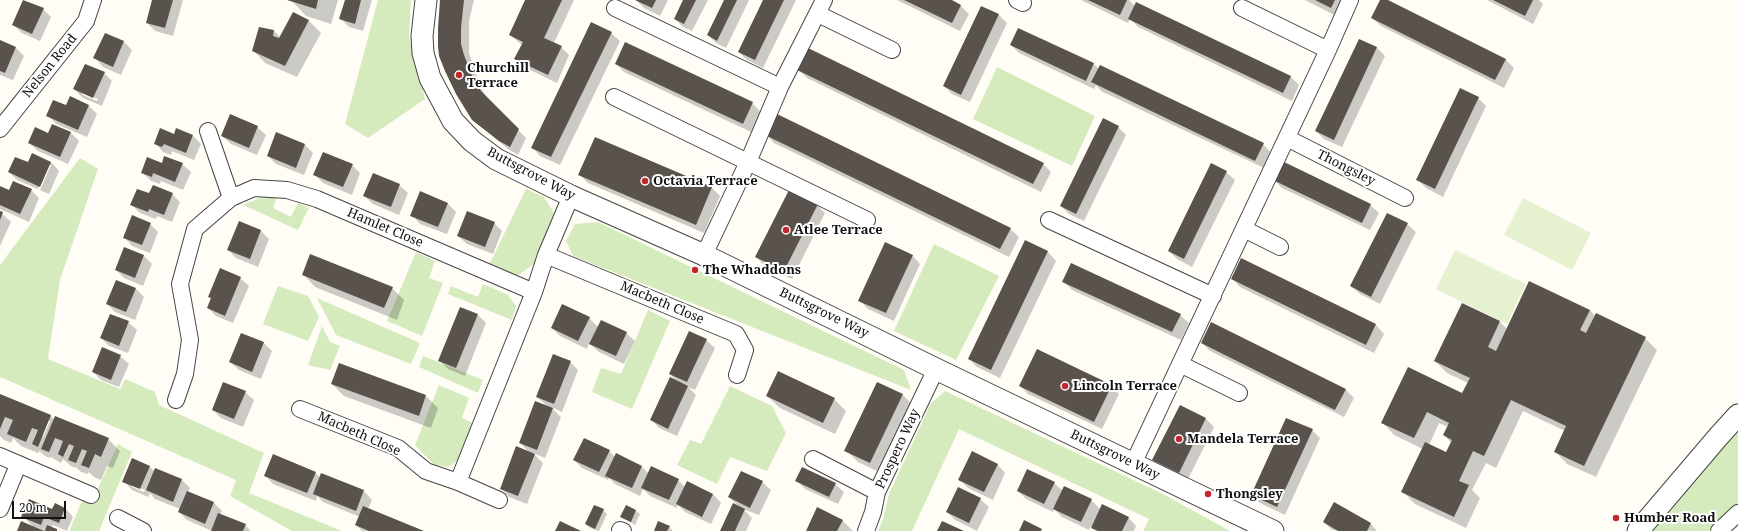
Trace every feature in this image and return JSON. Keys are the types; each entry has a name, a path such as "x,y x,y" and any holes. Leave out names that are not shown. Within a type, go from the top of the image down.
{"street":[{"name":"Nelson Road","path":"0,129 5,112 86,21 93,0"},
{"name":"Buttsgrove Way","path":"426,0 422,29 423,54 430,78 453,121 472,141 496,159 571,196 704,255 936,369 1274,531"},
{"path":"1133,464 1287,138 1350,0"},
{"path":"704,255 748,162 780,86 821,7 892,50"},
{"path":"615,8 780,86"},
{"path":"1242,8 1328,50"},
{"path":"614,97 867,220"},
{"path":"208,131 231,198"},
{"name":"Thongsley","path":"1287,138 1405,198"},
{"name":"Hamlet Close","path":"176,400 185,374 190,340 180,284 195,230 231,198 254,188 287,190 317,199 534,292"},
{"path":"458,482 534,292 546,255 571,196"},
{"path":"1049,220 1212,296"},
{"path":"1244,229 1280,247"},
{"name":"Macbeth Close","path":"546,255 736,334 745,350 737,375"},
{"path":"1180,364 1239,393"},
{"name":"Prospero Way","path":"866,531 874,512 877,492 936,369"},
{"name":"Macbeth Close","path":"300,409 398,448 426,471 458,482 499,500"},
{"path":"1638,531 1738,415"},
{"path":"0,456 18,465 91,494"},
{"path":"813,460 877,492"},
{"path":"0,509 18,465"},
{"path":"1719,531 1738,513"},
{"path":"118,518 143,531"}],"green space":[{"path":"378,0 411,0 409,36 425,99 368,138 345,124"},
{"path":"997,67 1095,116 1072,166 973,119"},
{"path":"80,158 98,169 60,280 48,359 120,389 125,379 155,392 159,405 264,453 249,493 342,531 292,531 230,496 236,480 0,377 0,265"},
{"path":"526,189 544,197 554,213 534,264 517,276 489,265"},
{"path":"264,196 277,197 273,208 291,217 298,203 309,208 298,230 243,205"},
{"path":"1523,198 1591,233 1572,270 1504,235"},
{"path":"598,222 904,370 911,390 573,256 566,241 575,224"},
{"path":"934,244 999,276 956,360 894,331"},
{"path":"1455,250 1526,284 1507,324 1436,289"},
{"path":"416,252 435,261 429,278 443,283 422,336 387,321"},
{"path":"483,284 508,295 516,306 512,320 448,294 451,286 478,297"},
{"path":"278,286 308,296 319,317 308,341 263,324"},
{"path":"317,298 420,343 411,364 336,335"},
{"path":"648,310 670,321 632,409 592,392 601,368 621,374"},
{"path":"322,326 330,342 340,346 330,370 308,365"},
{"path":"423,356 483,380 478,393 419,367"},
{"path":"439,385 469,398 462,418 473,423 458,460 447,467 433,464 415,445"},
{"path":"730,386 772,406 786,433 767,471 730,457 717,484 677,465 690,440 701,444"},
{"path":"945,391 1161,493 1230,531 1143,531 1149,519 959,429 912,531 878,531 883,519 889,494 931,403"},
{"path":"1738,430 1738,504 1708,531 1647,531"},
{"path":"118,444 132,452 99,531 69,531 82,501 91,504"}],"building":[{"path":"23,0 44,8 32,34 12,25"},
{"path":"152,0 173,0 165,28 146,23"},
{"path":"287,0 318,0 316,9"},
{"path":"345,0 361,0 355,24 339,19"},
{"name":"Churchill Terrace","path":"440,0 464,0 461,44 464,55 473,78 481,91 519,129 510,147 499,141 472,120 456,94 445,71 439,56 438,46"},
{"name":"Churchill Terrace","path":"525,0 562,0 544,38 562,46 548,75 514,59 523,42 509,35"},
{"path":"635,0 656,0 652,8"},
{"path":"683,0 696,0 684,24 674,19"},
{"path":"724,0 737,0 717,41 707,35"},
{"path":"763,0 784,0 755,60 738,52"},
{"path":"904,0 952,0 961,5 952,23"},
{"path":"1088,0 1127,0 1120,15"},
{"path":"1315,0 1335,0 1331,8"},
{"path":"1380,0 1388,0 1506,59 1495,80 1371,18"},
{"path":"1493,0 1533,0 1525,16"},
{"path":"1136,2 1291,76 1283,93 1128,19"},
{"path":"981,6 999,14 961,95 943,86"},
{"path":"293,12 309,20 285,66 252,51 259,27 274,30 273,36 279,38"},
{"path":"591,22 612,32 551,157 531,148"},
{"path":"1018,28 1094,63 1086,81 1010,45"},
{"path":"105,33 124,41 113,67 93,58"},
{"path":"1359,39 1377,47 1334,140 1315,131"},
{"path":"0,40 16,47 5,73 0,71"},
{"path":"625,42 753,102 743,124 615,64"},
{"path":"808,48 1044,163 1033,184 797,70"},
{"path":"85,64 105,72 93,98 73,89"},
{"path":"1100,65 1264,143 1255,161 1091,82"},
{"path":"1460,88 1479,97 1435,189 1416,180"},
{"path":"70,96 89,105 78,130 46,116 53,100 66,105"},
{"path":"775,113 1011,228 1000,249 765,135"},
{"path":"230,114 258,126 249,148 221,136"},
{"path":"1103,118 1119,126 1076,214 1060,206"},
{"path":"52,124 71,132 60,157 28,143 35,127 48,133"},
{"path":"160,128 174,134 176,128 193,135 186,153 164,144 162,147 154,144"},
{"path":"276,132 305,144 296,168 267,156"},
{"name":"Octavia Terrace","path":"595,137 712,187 696,225 578,175"},
{"path":"323,152 353,164 343,187 313,175"},
{"path":"32,153 51,162 40,187 8,172 15,157 28,162"},
{"path":"164,156 183,163 175,182 153,173 152,177 141,173 147,157 162,163"},
{"path":"1282,161 1371,204 1362,223 1273,180"},
{"path":"1211,163 1227,171 1184,259 1168,251"},
{"path":"373,173 400,184 391,207 363,196"},
{"path":"13,181 32,189 20,214 0,205 0,186 9,190"},
{"path":"153,185 173,193 164,215 149,209 148,212 130,205 137,189 149,193"},
{"name":"Atlee Terrace","path":"789,190 818,204 784,271 755,257"},
{"path":"420,191 448,203 438,227 410,216"},
{"path":"0,211 3,212 0,220"},
{"path":"467,211 495,222 485,247 457,236"},
{"path":"1387,213 1408,223 1371,297 1350,286"},
{"path":"132,215 151,223 142,245 123,238"},
{"path":"239,221 261,230 250,259 227,250"},
{"path":"1025,240 1048,251 991,370 968,359"},
{"name":"Atlee Terrace","path":"885,242 913,255 886,313 858,301"},
{"path":"124,247 144,255 135,278 115,270"},
{"path":"310,254 393,287 384,308 302,275"},
{"path":"1241,258 1376,324 1366,345 1231,279"},
{"path":"1071,263 1181,314 1172,332 1062,282"},
{"path":"220,268 241,277 225,316 207,308 211,298 208,297"},
{"path":"116,280 136,288 126,312 106,304"},
{"path":"1529,281 1590,310 1580,330 1586,333 1596,313 1646,337 1584,466 1554,452 1566,426 1511,400 1484,456 1473,451 1459,481 1469,485 1454,517 1401,492 1425,442 1446,452 1452,440 1443,435 1449,423 1427,412 1414,438 1381,423 1408,367 1462,393 1470,378 1434,361 1462,303 1500,321 1488,347 1496,351"},
{"path":"562,304 590,317 578,341 551,328"},
{"path":"460,307 478,314 456,368 438,361"},
{"path":"110,314 129,321 119,346 100,338"},
{"path":"601,320 627,332 616,356 589,344"},
{"path":"1211,322 1346,389 1335,410 1201,343"},
{"path":"689,331 707,339 687,382 669,374"},
{"path":"241,333 264,342 252,372 229,362"},
{"path":"102,347 121,355 111,380 92,372"},
{"name":"Lincoln Terrace","path":"1037,349 1112,385 1094,422 1019,386"},
{"path":"553,354 571,361 554,404 536,397"},
{"path":"339,363 426,395 419,416 331,384"},
{"path":"778,371 835,398 823,423 766,396"},
{"path":"670,377 688,386 668,429 650,420"},
{"path":"223,382 246,391 234,419 212,410"},
{"path":"877,382 903,394 870,463 844,451"},
{"path":"0,394 51,415 38,447 32,444 38,430 32,428 26,442 7,434 13,420 5,417 0,429"},
{"path":"535,401 553,408 537,450 519,443"},
{"name":"Mandela Terrace","path":"1180,405 1206,418 1179,473 1152,460"},
{"path":"55,416 109,438 101,457 95,454 89,468 81,465 87,451 82,449 76,463 68,460 74,446 69,444 63,457 58,454 63,441 55,438 49,452 41,449"},
{"path":"1286,418 1313,429 1277,507 1251,495"},
{"path":"584,438 610,450 599,472 573,460"},
{"path":"516,446 535,454 518,496 500,489"},
{"path":"972,451 998,464 984,492 958,480"},
{"path":"616,453 642,466 632,488 605,476"},
{"path":"273,454 316,472 307,493 264,476"},
{"path":"132,458 150,466 140,489 122,482"},
{"path":"651,466 679,479 669,500 641,488"},
{"path":"802,467 836,483 829,497 795,481"},
{"path":"155,468 182,479 173,502 146,490"},
{"path":"1027,469 1055,482 1044,504 1017,491"},
{"path":"741,471 763,481 750,508 728,497"},
{"path":"321,473 364,490 356,511 313,494"},
{"path":"687,481 713,494 702,517 676,504"},
{"path":"1064,486 1092,499 1081,522 1053,509"},
{"path":"958,487 981,498 969,523 946,512"},
{"path":"187,491 214,502 205,524 178,512"},
{"path":"29,499 52,509 55,503 65,508 59,523 44,517 41,525 21,517"},
{"path":"1334,502 1371,523 1367,531 1338,531 1323,522"},
{"path":"733,503 745,509 735,531 720,531"},
{"path":"1102,504 1129,517 1122,531 1098,531 1091,528"},
{"path":"594,505 604,509 595,529 585,524"},
{"path":"626,505 636,510 631,522 620,517"},
{"path":"363,506 424,531 369,531 355,525"},
{"path":"817,507 843,520 837,531 806,531"},
{"path":"218,513 246,524 243,531 211,531"},
{"path":"1024,520 1042,529 1041,531 1019,531"},
{"path":"21,521 44,531 17,531"},
{"path":"560,521 581,531 555,531"},
{"path":"658,521 670,526 667,531 654,531"},
{"path":"942,521 964,531 937,531"},
{"path":"47,525 57,529 57,531 45,531"}],"place":[{"name":"Churchill Terrace","path":"459,75"},
{"name":"Octavia Terrace","path":"645,181"},
{"name":"Atlee Terrace","path":"786,230"},
{"name":"The Whaddons","path":"695,270"},
{"name":"Lincoln Terrace","path":"1065,386"},
{"name":"Mandela Terrace","path":"1179,439"},
{"name":"Thongsley","path":"1208,494"},
{"name":"Humber Road","path":"1616,518"}]}
